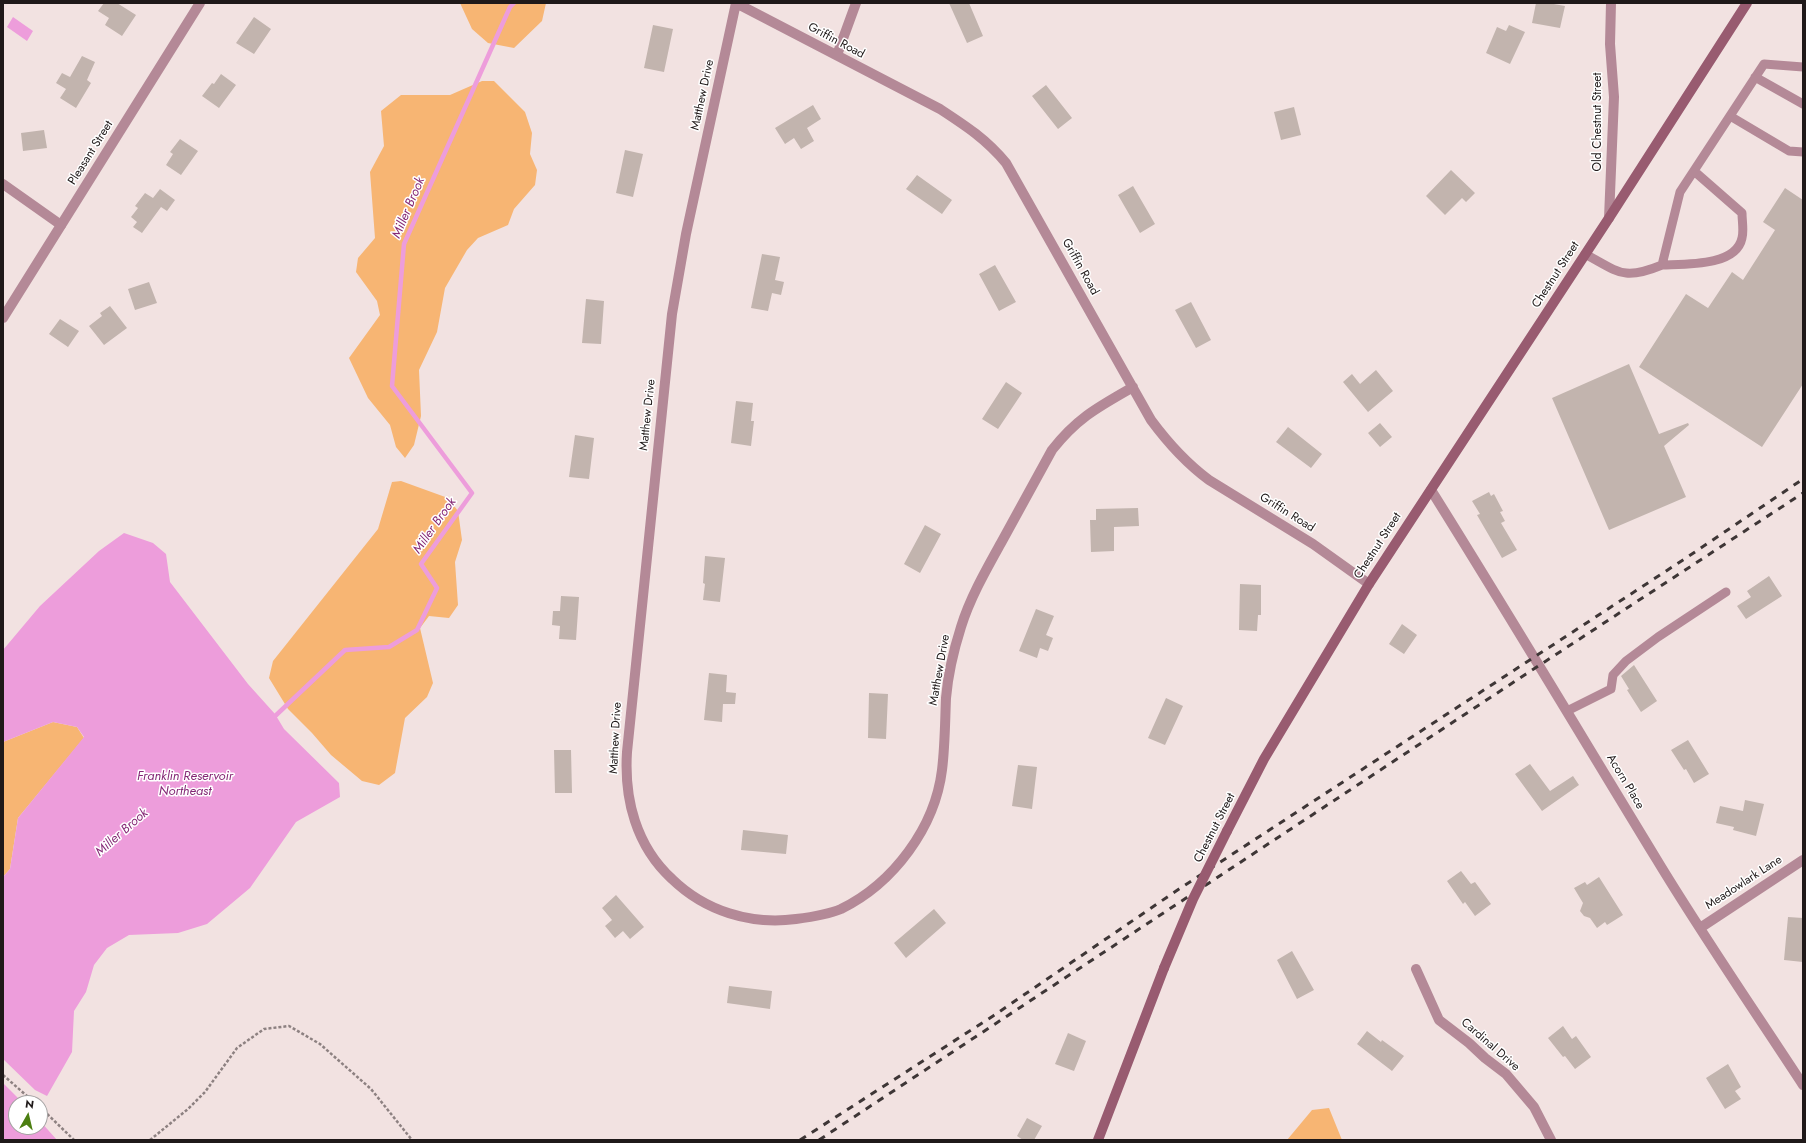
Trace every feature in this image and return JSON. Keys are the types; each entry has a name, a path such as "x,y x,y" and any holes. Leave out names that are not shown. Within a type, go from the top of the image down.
{"main road":[{"name":"Chestnut Street","path":"1098,1140 1164,968 1193,899 1264,759 1369,584 1609,218 1747,3"}],"street":[{"name":"Pleasant Street","path":"3,318 200,3"},
{"name":"Griffin Road","path":"736,3 940,109 966,126 991,146 1006,163 1151,420 1165,439 1194,469 1209,480 1313,544 1369,584"},
{"name":"Matthew Drive","path":"736,3 686,234 672,314 627,752 626,769 629,802 636,825 642,840 671,879 693,898 707,905 739,916 769,921 814,917 841,909 871,890 888,875 902,859 923,827 937,798 942,770 946,695 952,661 960,627 975,592 1052,450 1066,432 1079,420 1094,409 1133,387"},
{"path":"837,55 856,3"},
{"name":"Old Chestnut Street","path":"1609,218 1614,97 1610,44 1611,3"},
{"path":"3,184 61,225"},
{"name":"Acorn Place","path":"1431,490 1505,608 1657,861 1803,1084"},
{"name":"Meadowlark Lane","path":"1700,928 1803,860"},
{"name":"Cardinal Drive","path":"1416,969 1439,1020 1506,1074 1534,1107 1551,1140"}],"lane":[{"path":"1662,265 1680,192 1764,64 1803,67"},
{"path":"1755,78 1803,104"},
{"path":"1730,116 1789,151 1803,152"},
{"path":"1585,254 1621,273 1639,273 1662,265 1696,264 1724,258 1736,250 1742,238 1742,213 1694,171"},
{"path":"1567,711 1610,689 1613,675 1626,661 1658,637 1726,592"}],"path":[{"path":"150,1140 188,1110 205,1092 237,1048 264,1029 289,1026 320,1044 371,1089 412,1140"},
{"path":"3,1075 26,1095"},
{"path":"48,1115 74,1140"}],"shaded area":[{"path":"460,3 546,3 542,21 514,48 488,43 472,29"},
{"path":"482,81 494,81 525,112 532,133 530,154 537,170 535,185 514,209 508,225 478,238 467,250 445,288 437,332 419,370 421,416 414,445 405,458 396,447 390,425 368,398 349,358 380,315 377,301 356,272 358,258 375,238 370,172 384,146 381,111 401,95 450,95"},
{"path":"401,481 448,498 458,511 462,540 455,562 458,605 449,618 429,616 420,628 433,683 427,697 405,718 395,773 379,785 362,781 331,755 288,709 269,678 273,661 378,529 392,482"},
{"path":"53,722 77,727 84,738 18,818 10,869 3,877 3,742"},
{"path":"1329,1108 1342,1140 1287,1140 1312,1110"}],"water":[{"path":"13,17 33,31 27,41 7,27"},
{"name":"Franklin Reservoir Northeast","path":"124,533 153,543 166,554 170,582 248,684 275,714 284,729 339,783 340,797 296,822 250,888 207,924 178,933 129,935 107,948 94,965 86,992 74,1011 72,1052 48,1095 45,1095 35,1090 3,1059 3,877 10,869 18,818 84,737 77,727 53,722 3,742 3,650 40,606 99,551"},
{"path":"3,1083 15,1095 8,1095 8,1135 48,1135 48,1130 57,1140 3,1140"}],"building":[{"path":"104,3 117,3 136,15 122,36 105,25 109,18 98,11"},
{"path":"949,3 969,3 983,36 967,43"},
{"path":"1536,3 1548,3 1565,6 1560,28 1532,23"},
{"path":"254,17 271,29 254,54 236,43"},
{"path":"653,25 673,29 664,72 644,68"},
{"path":"1509,25 1525,32 1510,64 1486,53 1497,27 1506,31"},
{"path":"82,56 95,62 87,80 91,83 76,108 60,98 66,89 56,83 62,73 70,77"},
{"path":"221,74 236,85 219,108 202,96 212,83 214,84"},
{"path":"1046,85 1072,118 1058,129 1032,96"},
{"path":"813,105 821,119 807,128 814,141 801,149 794,138 785,144 775,128"},
{"path":"1294,107 1301,135 1281,140 1274,112"},
{"path":"44,130 47,148 23,151 21,133"},
{"path":"180,139 198,151 181,175 166,165 173,154 170,152"},
{"path":"625,150 643,154 633,197 616,193"},
{"path":"1451,170 1475,193 1466,202 1462,198 1445,215 1426,196"},
{"path":"917,175 952,200 942,214 906,189"},
{"path":"1133,186 1155,224 1140,233 1118,195"},
{"path":"1785,188 1803,200 1803,384 1762,447 1639,367 1686,294 1708,308 1732,272 1743,280 1775,230 1763,222"},
{"path":"160,189 175,200 167,211 161,207 142,233 133,227 137,222 131,217 138,208 135,206 145,193 153,198"},
{"path":"762,254 780,257 775,280 784,282 781,295 772,293 768,311 751,308"},
{"path":"995,265 1016,302 999,311 979,274"},
{"path":"149,282 157,303 135,310 128,289"},
{"path":"586,299 604,301 601,344 582,343"},
{"path":"1191,302 1211,340 1196,348 1175,310"},
{"path":"110,306 127,328 104,345 89,326 102,316 100,313"},
{"path":"60,319 79,331 68,347 49,334"},
{"path":"1629,364 1659,434 1688,423 1689,425 1664,446 1686,497 1609,530 1552,398"},
{"path":"1376,370 1393,391 1368,412 1343,382 1352,374 1360,384"},
{"path":"1006,382 1022,393 998,429 982,419"},
{"path":"736,401 753,403 751,421 754,421 751,446 731,443"},
{"path":"1380,423 1392,437 1380,447 1368,433"},
{"path":"1288,427 1322,454 1311,468 1276,442"},
{"path":"575,435 594,438 589,479 569,477"},
{"path":"1489,492 1491,496 1494,494 1503,511 1500,512 1505,521 1501,523 1517,550 1502,558 1477,515 1480,514 1472,501"},
{"path":"1138,508 1139,526 1114,527 1114,551 1091,552 1090,520 1096,520 1096,509"},
{"path":"925,525 941,534 920,573 904,564"},
{"path":"705,556 725,558 720,602 703,600 705,584 703,583"},
{"path":"1769,576 1782,596 1746,619 1737,606 1751,597 1747,591"},
{"path":"1240,584 1261,585 1261,615 1258,615 1257,631 1239,630"},
{"path":"561,596 579,597 576,640 559,639 560,626 552,625 553,611 560,611"},
{"path":"1036,609 1054,616 1046,635 1053,638 1048,651 1040,648 1037,658 1019,651"},
{"path":"1402,624 1417,635 1404,654 1389,644"},
{"path":"1634,665 1657,701 1641,712 1627,690 1629,689 1621,676"},
{"path":"709,673 727,675 726,692 736,693 735,704 723,704 722,722 704,720"},
{"path":"869,693 888,694 886,739 868,738"},
{"path":"1166,698 1183,706 1165,745 1148,738"},
{"path":"1688,740 1709,774 1694,783 1686,769 1684,770 1671,750"},
{"path":"554,750 571,750 572,793 555,793"},
{"path":"1530,764 1550,791 1573,776 1579,785 1542,811 1515,774"},
{"path":"1018,765 1037,767 1032,809 1012,806"},
{"path":"1745,800 1764,804 1756,836 1733,830 1734,827 1716,823 1720,806 1743,811"},
{"path":"743,830 788,835 786,854 741,850"},
{"path":"1461,871 1471,884 1475,882 1491,904 1475,916 1465,902 1463,904 1447,881"},
{"path":"1599,877 1623,915 1607,925 1605,922 1597,928 1590,918 1584,916 1580,911 1583,903 1574,888 1585,882 1587,885"},
{"path":"616,895 644,927 630,939 623,931 615,938 605,926 612,920 602,908"},
{"path":"934,909 946,923 906,958 894,943"},
{"path":"1788,917 1803,918 1803,962 1784,960"},
{"path":"1292,951 1314,990 1297,999 1277,960"},
{"path":"729,986 772,991 770,1009 727,1003"},
{"path":"1563,1026 1572,1039 1576,1036 1591,1057 1575,1069 1548,1038"},
{"path":"1367,1031 1381,1042 1382,1040 1404,1056 1392,1071 1357,1044"},
{"path":"1068,1033 1086,1041 1074,1071 1055,1064"},
{"path":"1728,1064 1741,1087 1735,1091 1741,1099 1725,1109 1706,1078"},
{"path":"1027,1118 1042,1126 1034,1140 1023,1140 1017,1136"}],"waterway":[{"name":"Miller Brook","path":"272,719 345,650 389,647 417,630 437,588 421,564 472,493 392,386 404,244 510,7 514,3"}],"railway":[{"path":"800,1140 993,1016 1179,889 1686,558 1803,479"},
{"path":"819,1140 1803,493"}]}
